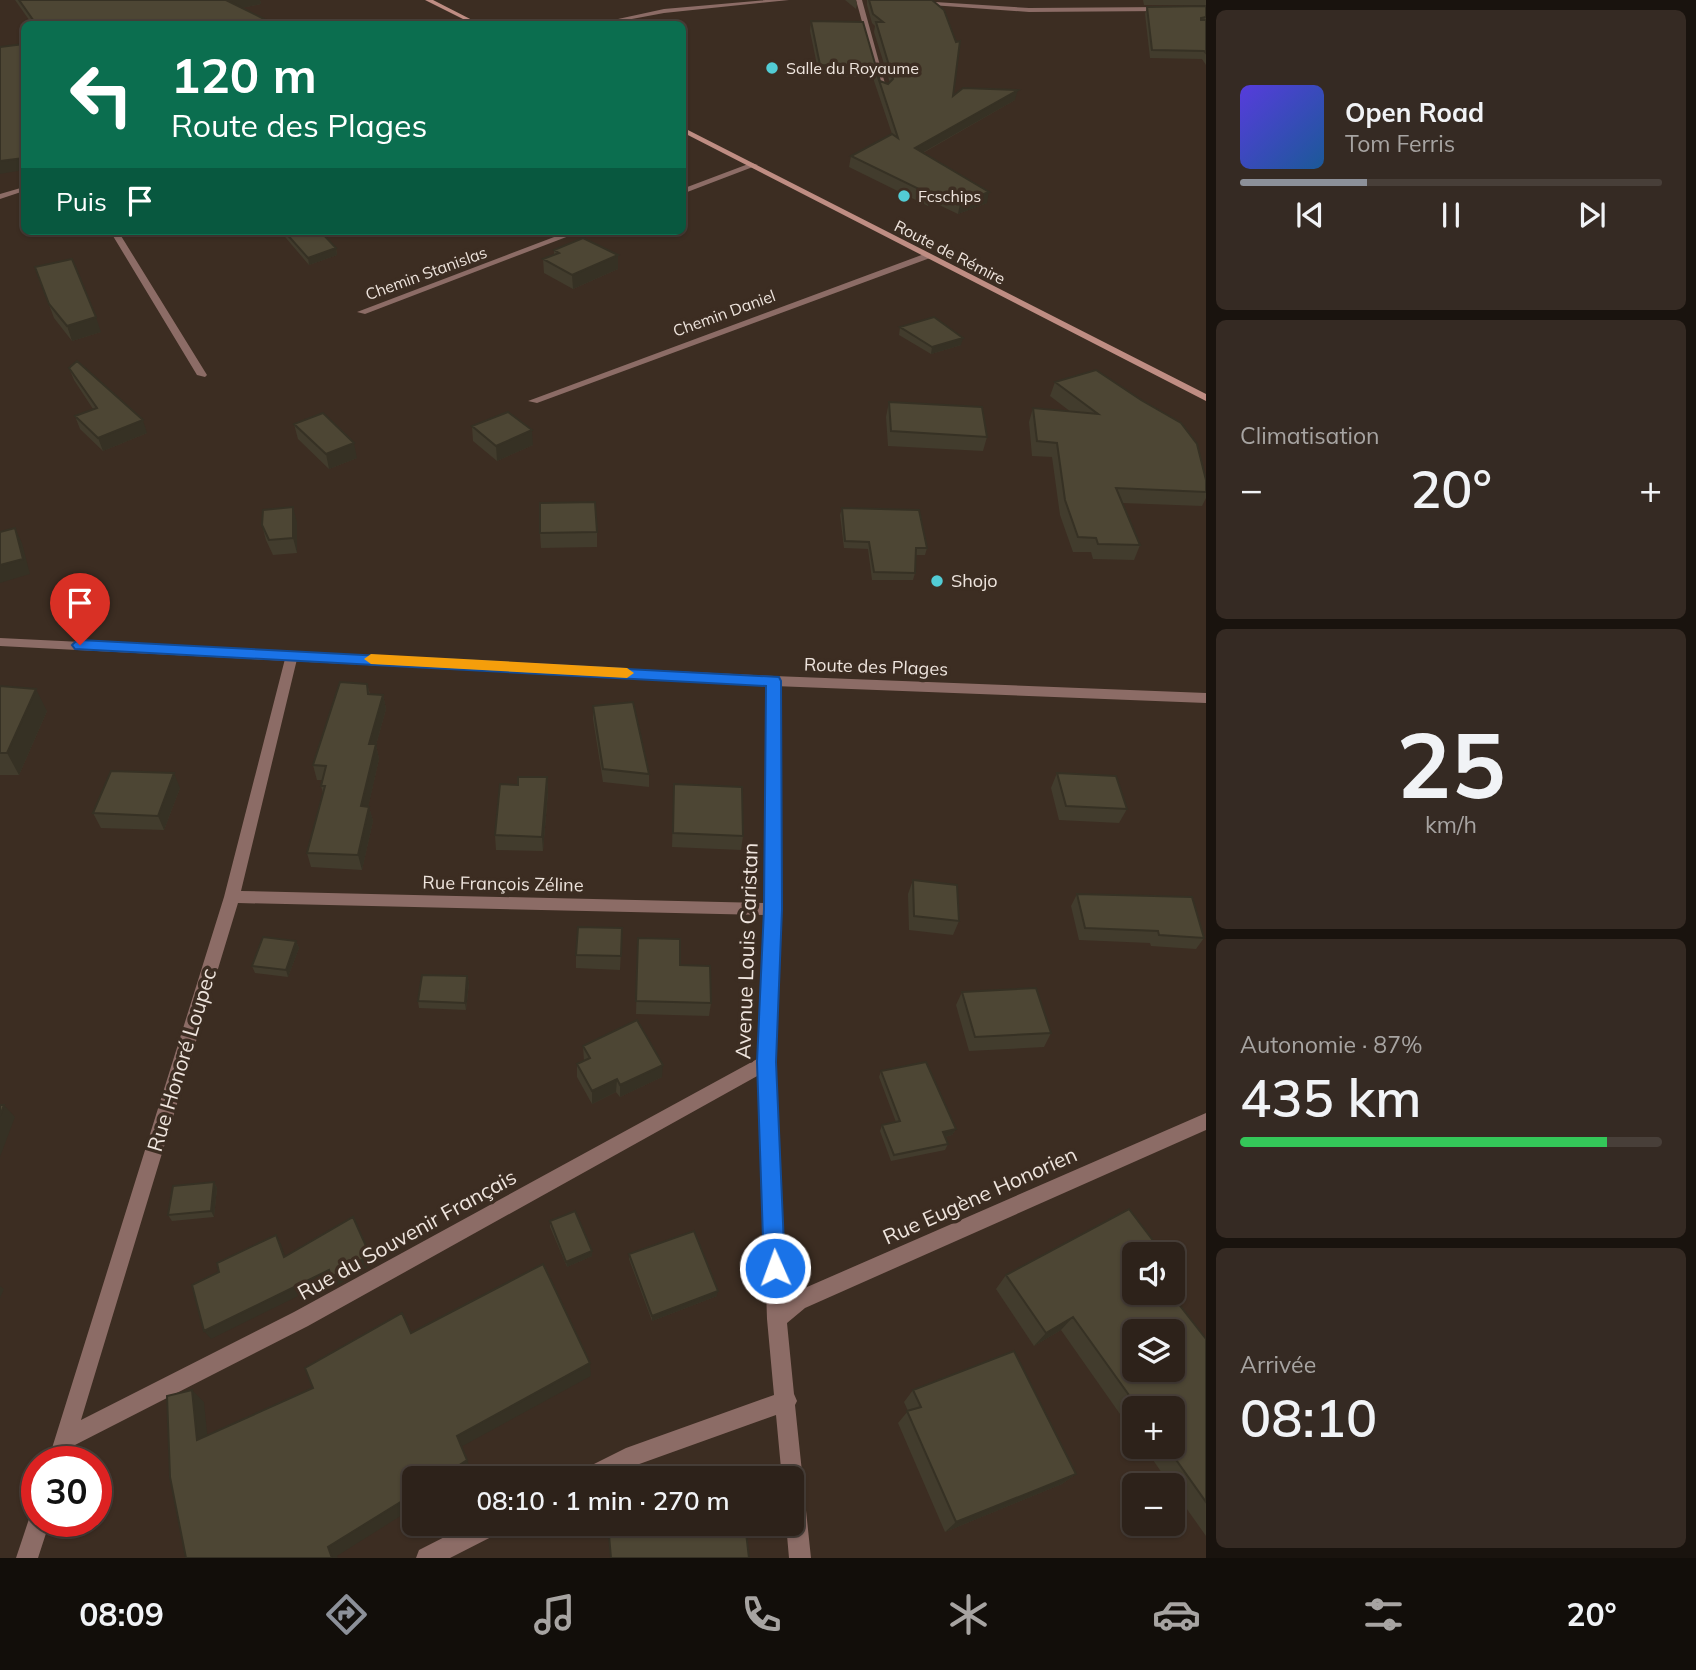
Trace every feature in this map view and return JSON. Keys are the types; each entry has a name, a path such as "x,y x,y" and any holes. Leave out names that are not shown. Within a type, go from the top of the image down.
{"main road":[{"path":"428,0 471,21"},
{"name":"Route de Rémire","path":"686,131 1206,398"}],"street":[{"path":"613,21 664,11 786,0"},
{"path":"872,0 860,0 885,90"},
{"path":"908,2 1029,10 1178,9"},
{"path":"686,190 754,165"},
{"path":"0,197 21,190"},
{"path":"116,235 202,375"},
{"name":"Chemin Stanislas","path":"362,312 567,235"},
{"name":"Chemin Daniel","path":"533,401 927,256"},
{"name":"Route des Plages","path":"0,642 774,681 1206,698"},
{"name":"Rue Honoré Loupec","path":"63,1446 232,897 292,655"},
{"name":"Avenue Louis Caristan","path":"774,681 773,909 766,1062 777,1319 800,1558"},
{"name":"Rue François Zéline","path":"232,897 773,909"},
{"name":"Rue du Souvenir Français","path":"65,1439 301,1319 766,1062"},
{"name":"Rue Eugène Honorien","path":"777,1319 799,1301 1206,1121"},
{"path":"610,1466 786,1401"},
{"path":"426,1558 469,1536"},
{"path":"27,1558 34,1537"}],"building":[{"path":"19,0 226,0 268,21 34,21"},
{"path":"869,0 932,0 944,10 956,42 960,41 953,96 963,88 1018,90 915,148 989,192 960,203 937,192 931,195 851,156 892,134 898,138 875,68 820,65 811,21 863,22 880,81 888,84 893,79 876,22 883,22 873,14"},
{"path":"1206,6 1206,17 1201,20 1206,20 1206,53 1152,50 1147,7"},
{"path":"21,44 21,158 0,161 0,47"},
{"path":"288,235 324,235 336,248 308,258"},
{"path":"583,238 618,255 572,275 543,259 559,253 554,250"},
{"path":"72,259 96,317 67,326 49,304 35,267"},
{"path":"934,317 963,338 932,347 900,327"},
{"path":"77,361 143,420 98,438 75,416 97,408 69,368"},
{"path":"1096,370 1181,423 1197,444 1206,480 1206,492 1116,488 1140,545 1098,544 1096,538 1078,537 1065,500 1057,443 1037,441 1033,408 1098,414 1055,382"},
{"path":"889,402 982,407 987,437 891,431"},
{"path":"508,412 532,430 496,446 472,426"},
{"path":"323,413 354,443 326,454 294,424"},
{"path":"595,502 597,532 540,533 540,503"},
{"path":"293,507 293,538 269,540 262,525 263,510"},
{"path":"842,508 919,510 927,548 916,548 915,573 874,572 869,542 845,541"},
{"path":"15,528 23,559 0,565 0,532"},
{"path":"340,682 367,684 368,694 383,695 369,744 376,744 361,806 369,807 358,855 307,853 325,786 321,786 326,766 313,765"},
{"path":"0,686 36,689 7,753 0,753"},
{"path":"633,702 649,774 603,769 593,706"},
{"path":"111,771 174,773 158,816 93,813"},
{"path":"1057,773 1116,776 1127,809 1066,806"},
{"path":"518,777 547,777 542,837 495,835 500,784 518,785"},
{"path":"674,784 742,787 743,836 673,833"},
{"path":"913,880 957,885 959,921 914,916"},
{"path":"1077,894 1192,897 1204,938 1159,935 1158,931 1085,928"},
{"path":"578,927 622,928 621,956 576,955"},
{"path":"263,937 296,941 286,970 252,966"},
{"path":"638,938 680,939 680,965 710,966 711,1003 636,1001"},
{"path":"422,975 467,976 465,1003 418,1001"},
{"path":"1036,988 1051,1033 975,1037 962,992"},
{"path":"637,1020 663,1065 620,1085 617,1079 592,1091 577,1064 590,1058 583,1046"},
{"path":"926,1062 956,1129 943,1132 948,1144 894,1155 882,1125 900,1121 881,1071"},
{"path":"214,1182 211,1211 168,1215 173,1186"},
{"path":"1129,1209 1154,1242 1122,1242 1122,1305 1179,1305 1206,1339 1206,1502 1176,1459 1185,1459 1185,1396 1130,1396 1073,1317 1046,1333 1006,1275"},
{"path":"575,1211 592,1251 566,1262 550,1221"},
{"path":"353,1217 370,1255 331,1277 329,1270 204,1331 192,1285 219,1272 217,1263 276,1235 284,1257"},
{"path":"694,1231 718,1291 652,1316 629,1254"},
{"path":"543,1264 590,1363 457,1436 467,1460 458,1466 402,1466 402,1501 328,1547 332,1558 186,1558 170,1477 167,1396 192,1390 197,1440 313,1388 305,1368 402,1313 411,1333"},
{"path":"1014,1351 1076,1474 956,1522 907,1411 921,1407 913,1390"},
{"path":"609,1536 746,1536 749,1558 611,1558"}],"slow traffic":[{"path":"371,659 627,673"}],"place":[{"name":"Salle du Royaume","path":"772,68"},
{"name":"Fcschips","path":"904,196"},
{"name":"Shojo","path":"937,581"}],"route":[{"path":"80,645 774,681 773,909 766,1062 775,1268"}]}
